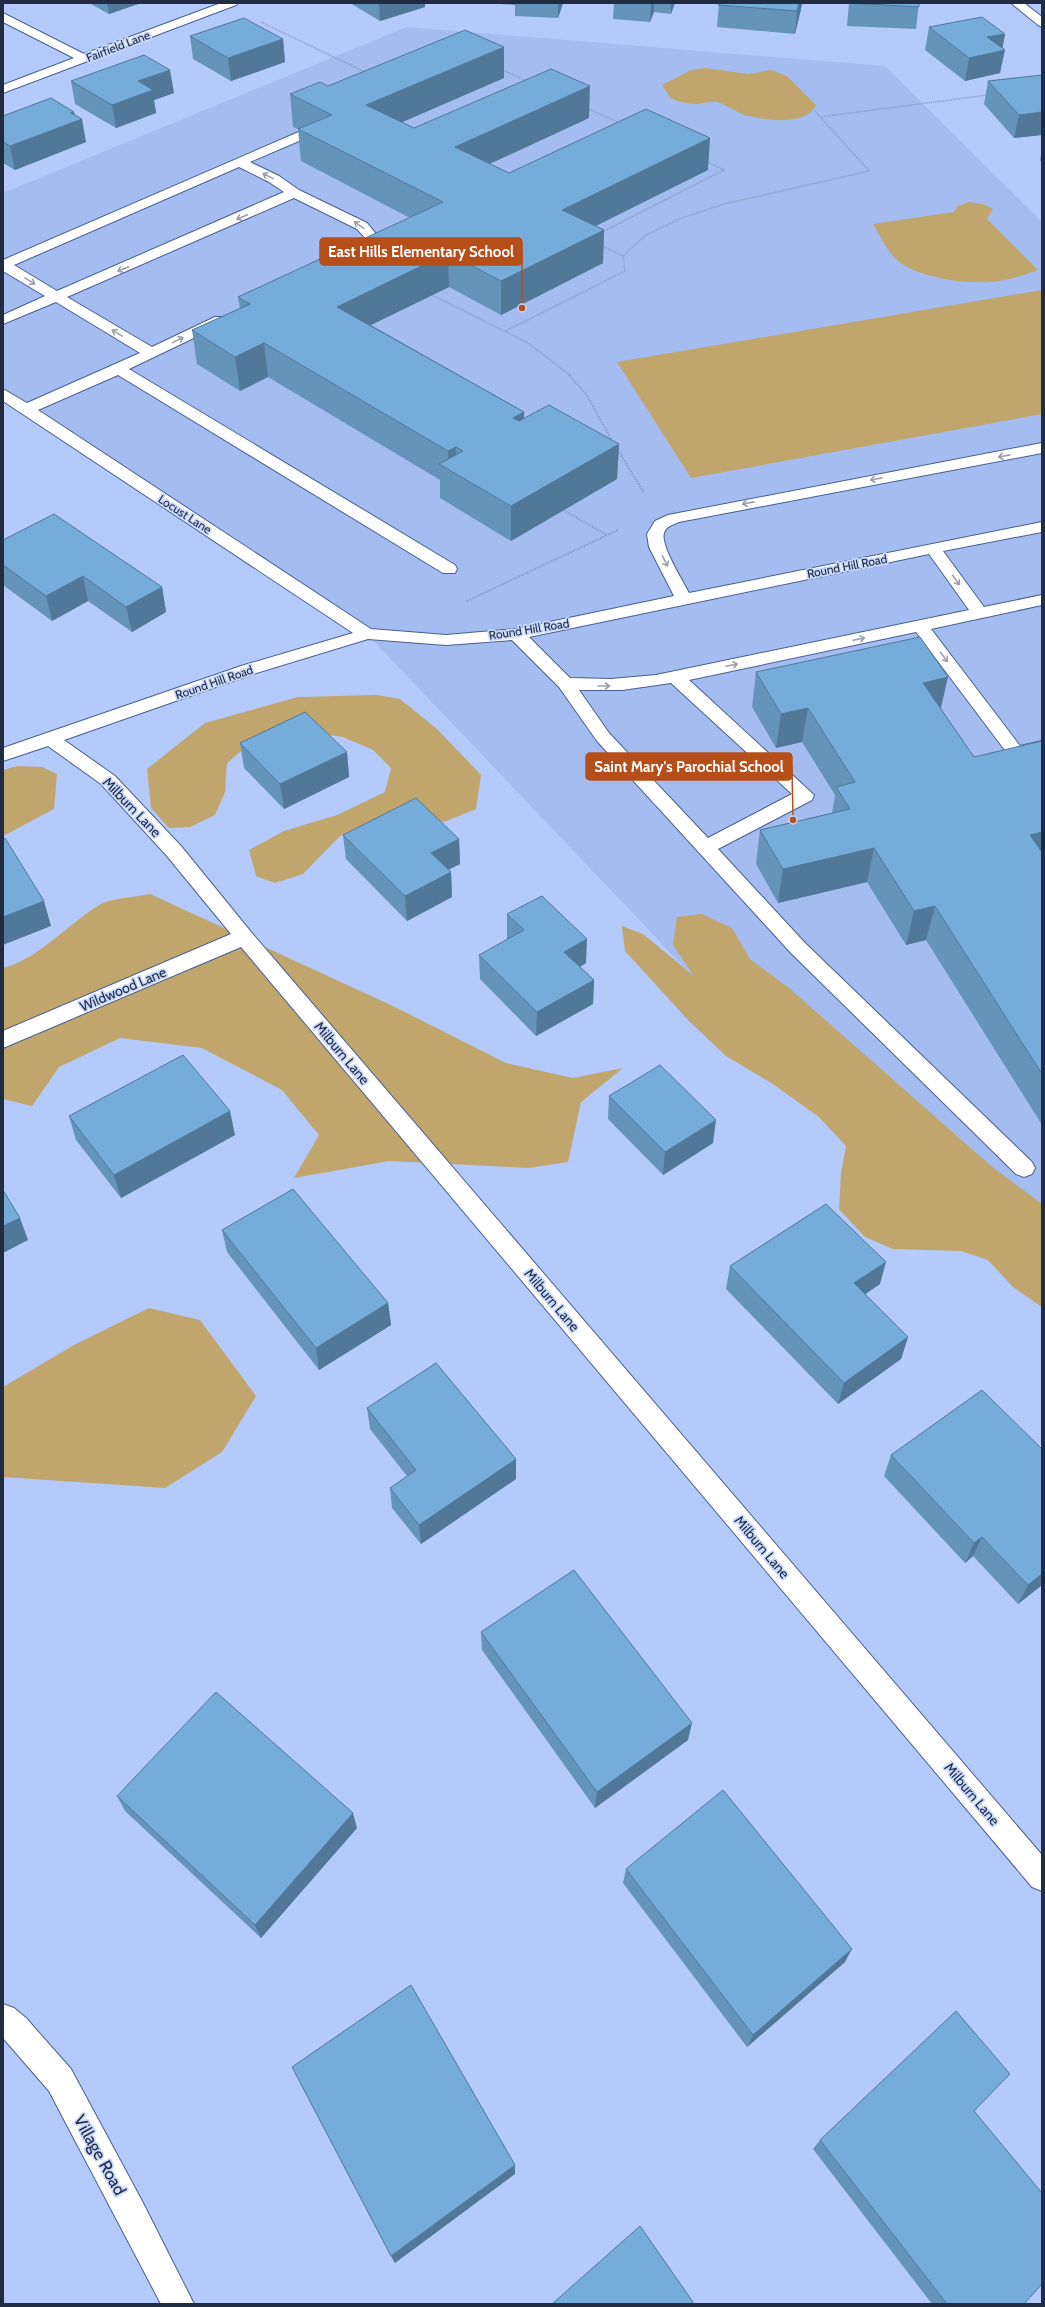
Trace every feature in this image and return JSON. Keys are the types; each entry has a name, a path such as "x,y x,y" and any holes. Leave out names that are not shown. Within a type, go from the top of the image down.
{"street":[{"name":"Fairfield Lane","path":"3,89 232,3"},
{"path":"1017,3 1042,23"},
{"path":"3,17 84,59"},
{"path":"3,265 301,135"},
{"path":"239,162 274,179 294,193 362,226 374,240 364,251 342,261"},
{"path":"3,320 294,193"},
{"path":"3,265 56,298 151,353"},
{"path":"27,409 118,369 236,312"},
{"path":"118,369 449,569"},
{"name":"Locust Lane","path":"3,394 367,634"},
{"path":"684,599 658,547 655,534 661,524 674,518 1042,448"},
{"name":"Round Hill Road","path":"3,755 247,670 367,634 446,640 516,634 1042,528"},
{"path":"933,549 980,613"},
{"path":"565,682 596,686 623,686 675,677 1042,600"},
{"path":"920,626 1016,753 1042,747"},
{"path":"516,634 565,682 603,738 798,948 1024,1168"},
{"path":"675,677 805,796 705,848"},
{"name":"Milburn Lane","path":"49,738 108,780 174,851 244,937 1042,1877"},
{"name":"Wildwood Lane","path":"3,1040 244,937"},
{"name":"Village Road","path":"3,2019 15,2028 60,2080 131,2212 178,2304"}],"path":[{"path":"260,22 373,76"},
{"path":"497,67 532,83"},
{"path":"820,117 996,94"},
{"path":"582,106 625,125"},
{"path":"623,256 646,235 679,219 724,204 869,171 814,110"},
{"path":"596,235 724,170 702,160"},
{"path":"595,242 623,256"},
{"path":"506,331 625,271 623,256"},
{"path":"432,295 506,331 538,350 576,381 647,497"},
{"path":"563,510 607,535"},
{"path":"461,604 621,528"}],"shaded area":[{"path":"407,27 885,66 1042,222 1042,1307 1013,1287 988,1260 684,967 367,634 3,394 3,193"},
{"path":"705,68 749,74 771,70 787,76 816,105 811,112 803,117 784,120 762,119 741,114 717,102 695,104 677,101 671,98 662,85 691,70"},
{"path":"969,202 983,204 993,209 987,219 1038,270 1009,279 990,282 957,281 920,273 901,263 892,255 873,224 954,212 958,206"},
{"path":"1042,290 1042,414 691,478 617,362"},
{"path":"377,695 400,699 437,729 481,775 476,809 444,822 413,813 385,814 340,836 303,874 275,883 256,876 249,850 284,831 337,815 385,792 391,768 373,750 343,737 293,730 248,745 227,763 225,792 215,815 190,827 169,828 151,808 147,769 205,723 298,697"},
{"path":"17,766 42,767 57,774 54,809 3,836 3,770"},
{"path":"150,894 393,1006 506,1063 573,1078 623,1068 581,1102 568,1162 529,1168 389,1161 294,1178 319,1135 282,1090 202,1048 120,1038 59,1067 32,1106 3,1099 3,968 29,957 42,949 101,904 118,899"},
{"path":"702,914 732,928 750,959 789,988 991,1166 1042,1204 1042,1307 1013,1287 988,1260 961,1251 893,1249 865,1237 839,1209 841,1173 846,1146 819,1117 773,1084 726,1056 689,1021 625,951 622,926 643,934 694,976 673,945 677,917"},
{"path":"149,1308 200,1320 256,1396 222,1452 165,1488 3,1477 3,1387 74,1345"}],"building":[{"path":"719,3 799,3 797,11 718,5"},
{"path":"850,3 919,3 919,7"},
{"path":"982,17 1005,34 987,37 1005,50 969,58 929,27"},
{"path":"244,18 283,39 228,58 190,36"},
{"path":"465,30 504,47 366,105 414,128 551,69 590,86 455,147 509,173 646,109 710,138 562,210 604,230 501,281 448,253 337,307 524,412 513,418 519,421 549,405 619,444 511,506 439,464 463,451 456,447 448,451 264,343 235,357 192,330 250,304 238,297 443,202 298,129 332,115 290,94 320,82 328,86"},
{"path":"144,55 170,70 138,81 153,90 112,105 71,81"},
{"path":"1042,75 1042,112 1019,115 988,81"},
{"path":"51,98 74,112 71,113 82,119 10,146 3,142 3,116"},
{"path":"54,514 162,587 126,607 83,576 46,596 3,565 3,540"},
{"path":"920,637 948,677 923,683 974,757 1042,741 1042,832 1030,835 1042,852 1042,1074 935,906 914,911 874,848 783,869 760,830 850,809 836,787 855,782 808,708 781,714 756,672"},
{"path":"305,712 347,752 280,784 240,743"},
{"path":"416,798 459,839 431,853 451,872 405,896 343,835"},
{"path":"5,838 44,901 3,917 3,839"},
{"path":"542,896 587,939 564,952 594,980 537,1012 479,955 524,930 507,914"},
{"path":"183,1055 230,1111 114,1175 69,1116"},
{"path":"660,1065 716,1120 665,1152 609,1096"},
{"path":"293,1189 388,1303 316,1348 222,1230"},
{"path":"3,1190 20,1218 3,1226"},
{"path":"826,1204 886,1262 854,1283 908,1337 844,1383 730,1266"},
{"path":"436,1363 516,1459 419,1525 390,1488 416,1470 367,1408"},
{"path":"982,1390 1042,1449 1042,1574 1028,1585 982,1537 974,1543 891,1455"},
{"path":"574,1570 692,1723 597,1792 481,1632"},
{"path":"216,1692 353,1813 255,1925 117,1796"},
{"path":"723,1790 852,1949 753,2035 626,1869"},
{"path":"411,1985 515,2165 391,2256 292,2067"},
{"path":"956,2011 1010,2074 974,2111 1042,2193 1042,2284 1024,2304 947,2304 820,2140"},
{"path":"640,2226 693,2302 691,2304 552,2304"}],"place":[{"name":"East Hills Elementary School","path":"522,308"},
{"name":"Saint Mary's Parochial School","path":"793,820"}]}
